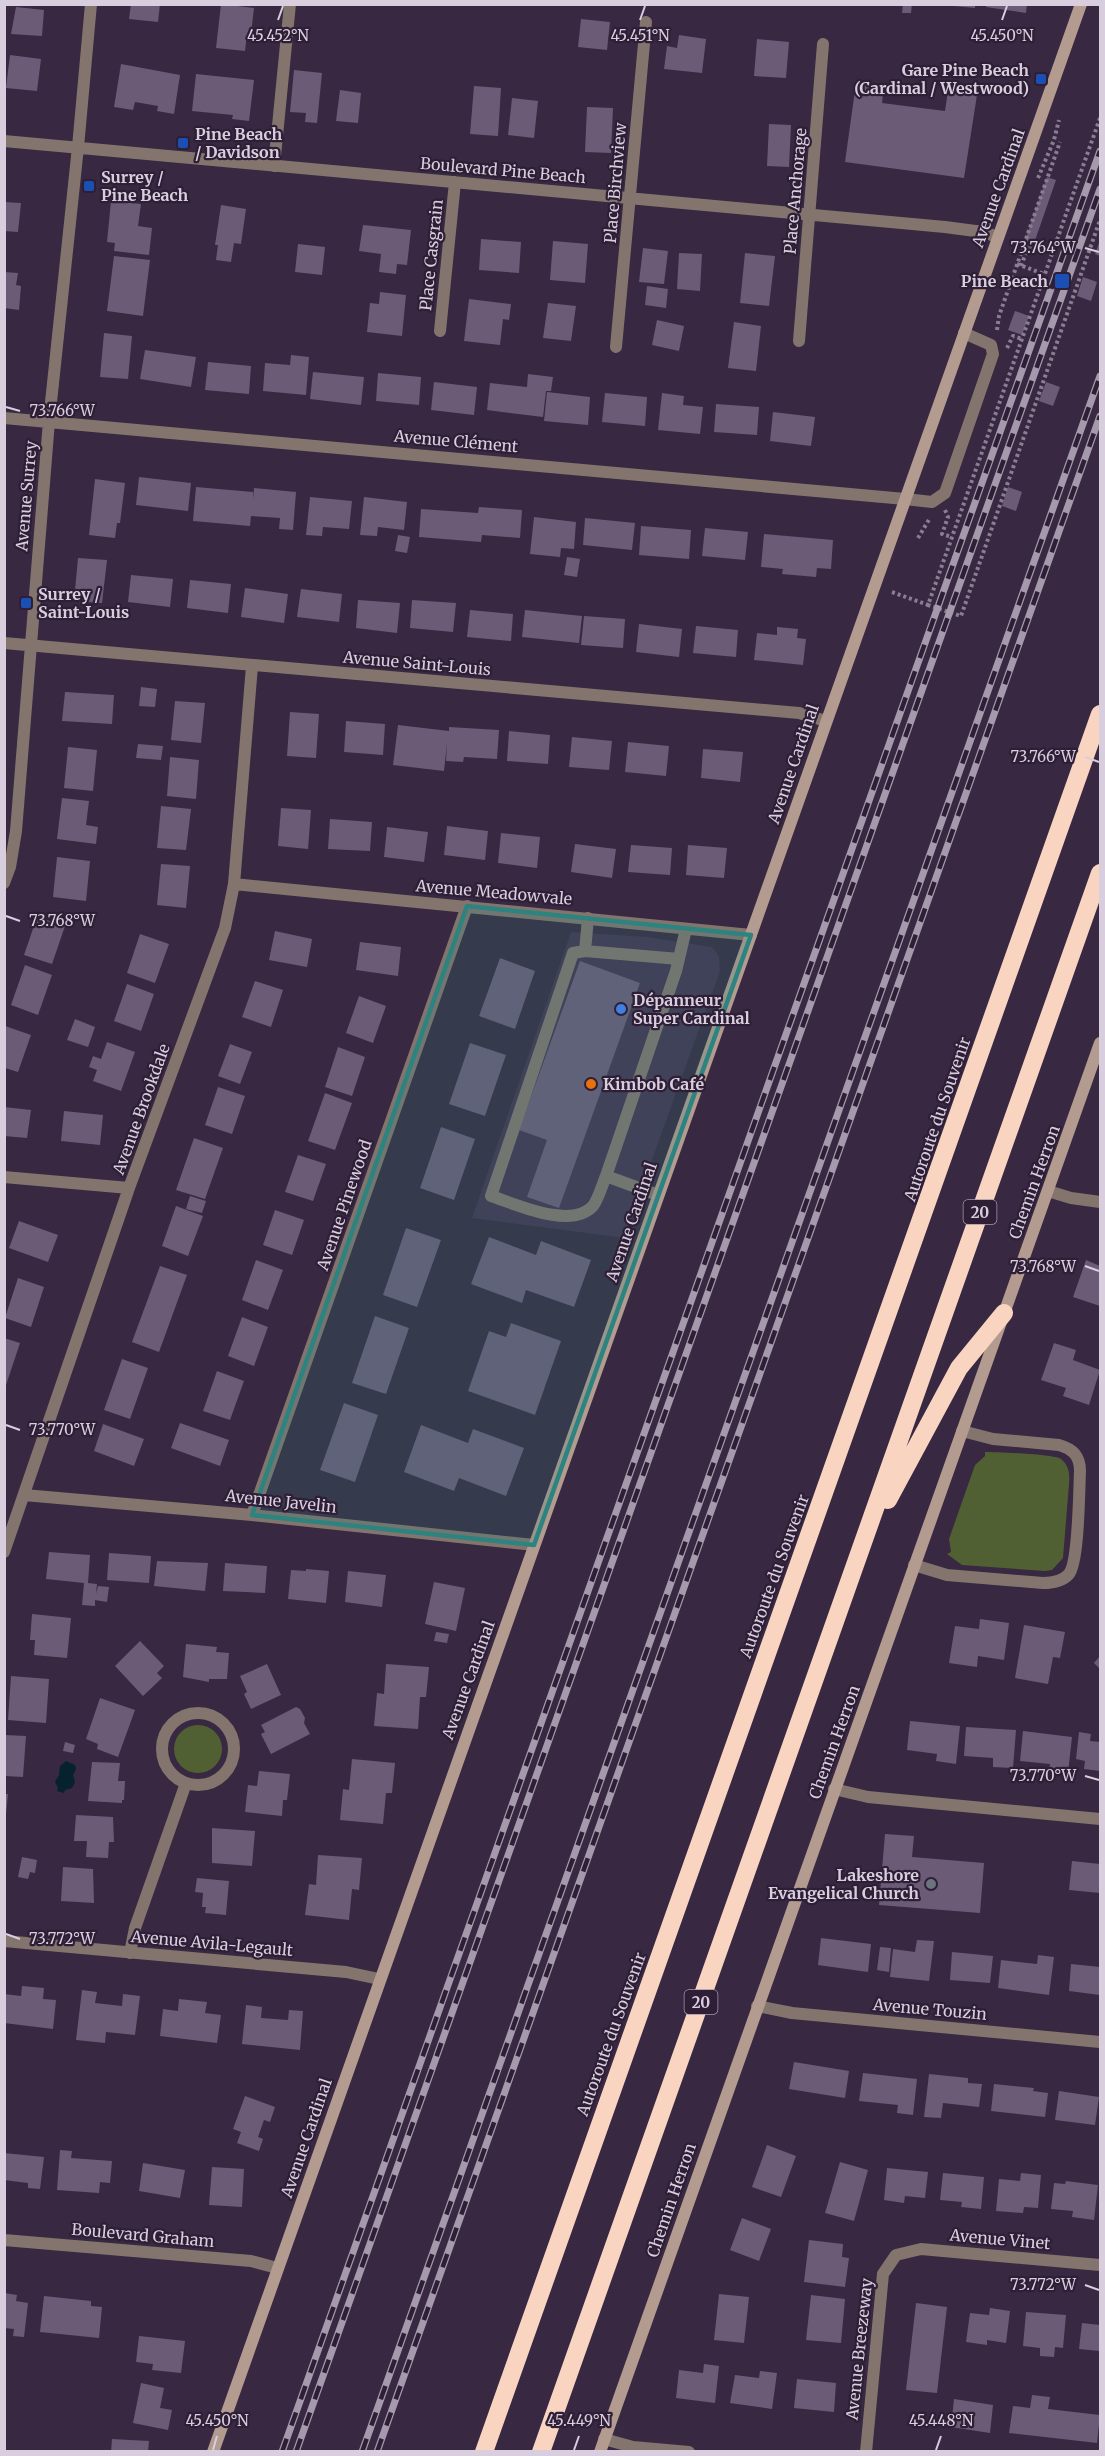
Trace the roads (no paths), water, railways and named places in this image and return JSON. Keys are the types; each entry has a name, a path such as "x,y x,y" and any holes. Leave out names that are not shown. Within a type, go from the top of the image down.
{"highway":[{"name":"Autoroute du Souvenir","path":"484,2451 1101,714"},
{"name":"20","path":"541,2451 1101,873"},
{"path":"860,1552 959,1368 1004,1313"}],"main road":[{"name":"Avenue Cardinal","path":"213,2451 1081,4"},
{"name":"Chemin Herron","path":"602,2445 1101,1043"}],"street":[{"name":"Avenue Surrey","path":"4,883 10,867 16,831 49,422 91,4"},
{"path":"274,166 290,4"},
{"name":"Place Birchview","path":"616,347 646,22"},
{"name":"Place Anchorage","path":"799,341 823,44"},
{"name":"Boulevard Pine Beach","path":"4,141 945,227 983,232 998,237"},
{"name":"Place Casgrain","path":"440,331 455,182"},
{"name":"Avenue Clément","path":"4,418 928,502 936,501 945,493 993,354 991,345 964,333"},
{"name":"Avenue Saint-Louis","path":"4,643 799,714 826,721"},
{"name":"Avenue Brookdale","path":"4,1552 129,1188 225,928 234,884 252,666"},
{"name":"Avenue Meadowvale","path":"234,884 751,935"},
{"name":"Avenue Pinewood","path":"252,1515 467,906"},
{"path":"585,951 588,918"},
{"path":"679,959 585,951 573,953 491,1196 549,1215 574,1216 593,1205 606,1176 679,959 686,929"},
{"path":"606,1176 658,1195"},
{"path":"4,1178 129,1188"},
{"path":"1048,1191 1071,1198 1101,1202"},
{"path":"914,1565 947,1575 1043,1583 1062,1580 1073,1566 1080,1470 1077,1455 1059,1445 993,1439 962,1431"},
{"name":"Avenue Javelin","path":"24,1495 252,1515 534,1545"},
{"path":"194,1713 208,1714 220,1720 229,1731 233,1743 233,1757 228,1769 212,1782 199,1785 186,1783 174,1776 166,1765 162,1752 164,1738 170,1726 181,1717 194,1713"},
{"path":"130,1953 135,1928 186,1783"},
{"path":"834,1789 868,1797 1101,1819"},
{"name":"Avenue Avila-Legault","path":"4,1941 346,1972 379,1979"},
{"name":"Avenue Touzin","path":"757,2006 792,2013 1101,2042"},
{"name":"Boulevard Graham","path":"4,2240 252,2261 277,2268"},
{"name":"Avenue Vinet","path":"896,2254 921,2249 1101,2265"},
{"name":"Avenue Breezeway","path":"866,2451 883,2274 896,2254"},
{"path":"602,2445 689,2451"}],"water":[{"path":"66,1761 75,1765 76,1769 72,1788 65,1790 64,1793 57,1791 55,1782 60,1766"}],"railway":[{"path":"282,2452 1100,151"},
{"path":"296,2452 1100,189"},
{"path":"362,2452 1100,376"},
{"path":"377,2452 1100,416"}],"place":[{"name":"Gare Pine Beach (Cardinal / Westwood)","path":"1041,79"},
{"name":"Pine Beach / Davidson","path":"183,143"},
{"name":"Surrey / Pine Beach","path":"89,186"},
{"name":"Pine Beach","path":"1062,281"},
{"name":"Surrey / Saint-Louis","path":"26,603"},
{"name":"Dépanneur Super Cardinal","path":"621,1009"},
{"name":"Kimbob Café","path":"591,1084"},
{"name":"Lakeshore Evangelical Church","path":"931,1884"}]}
